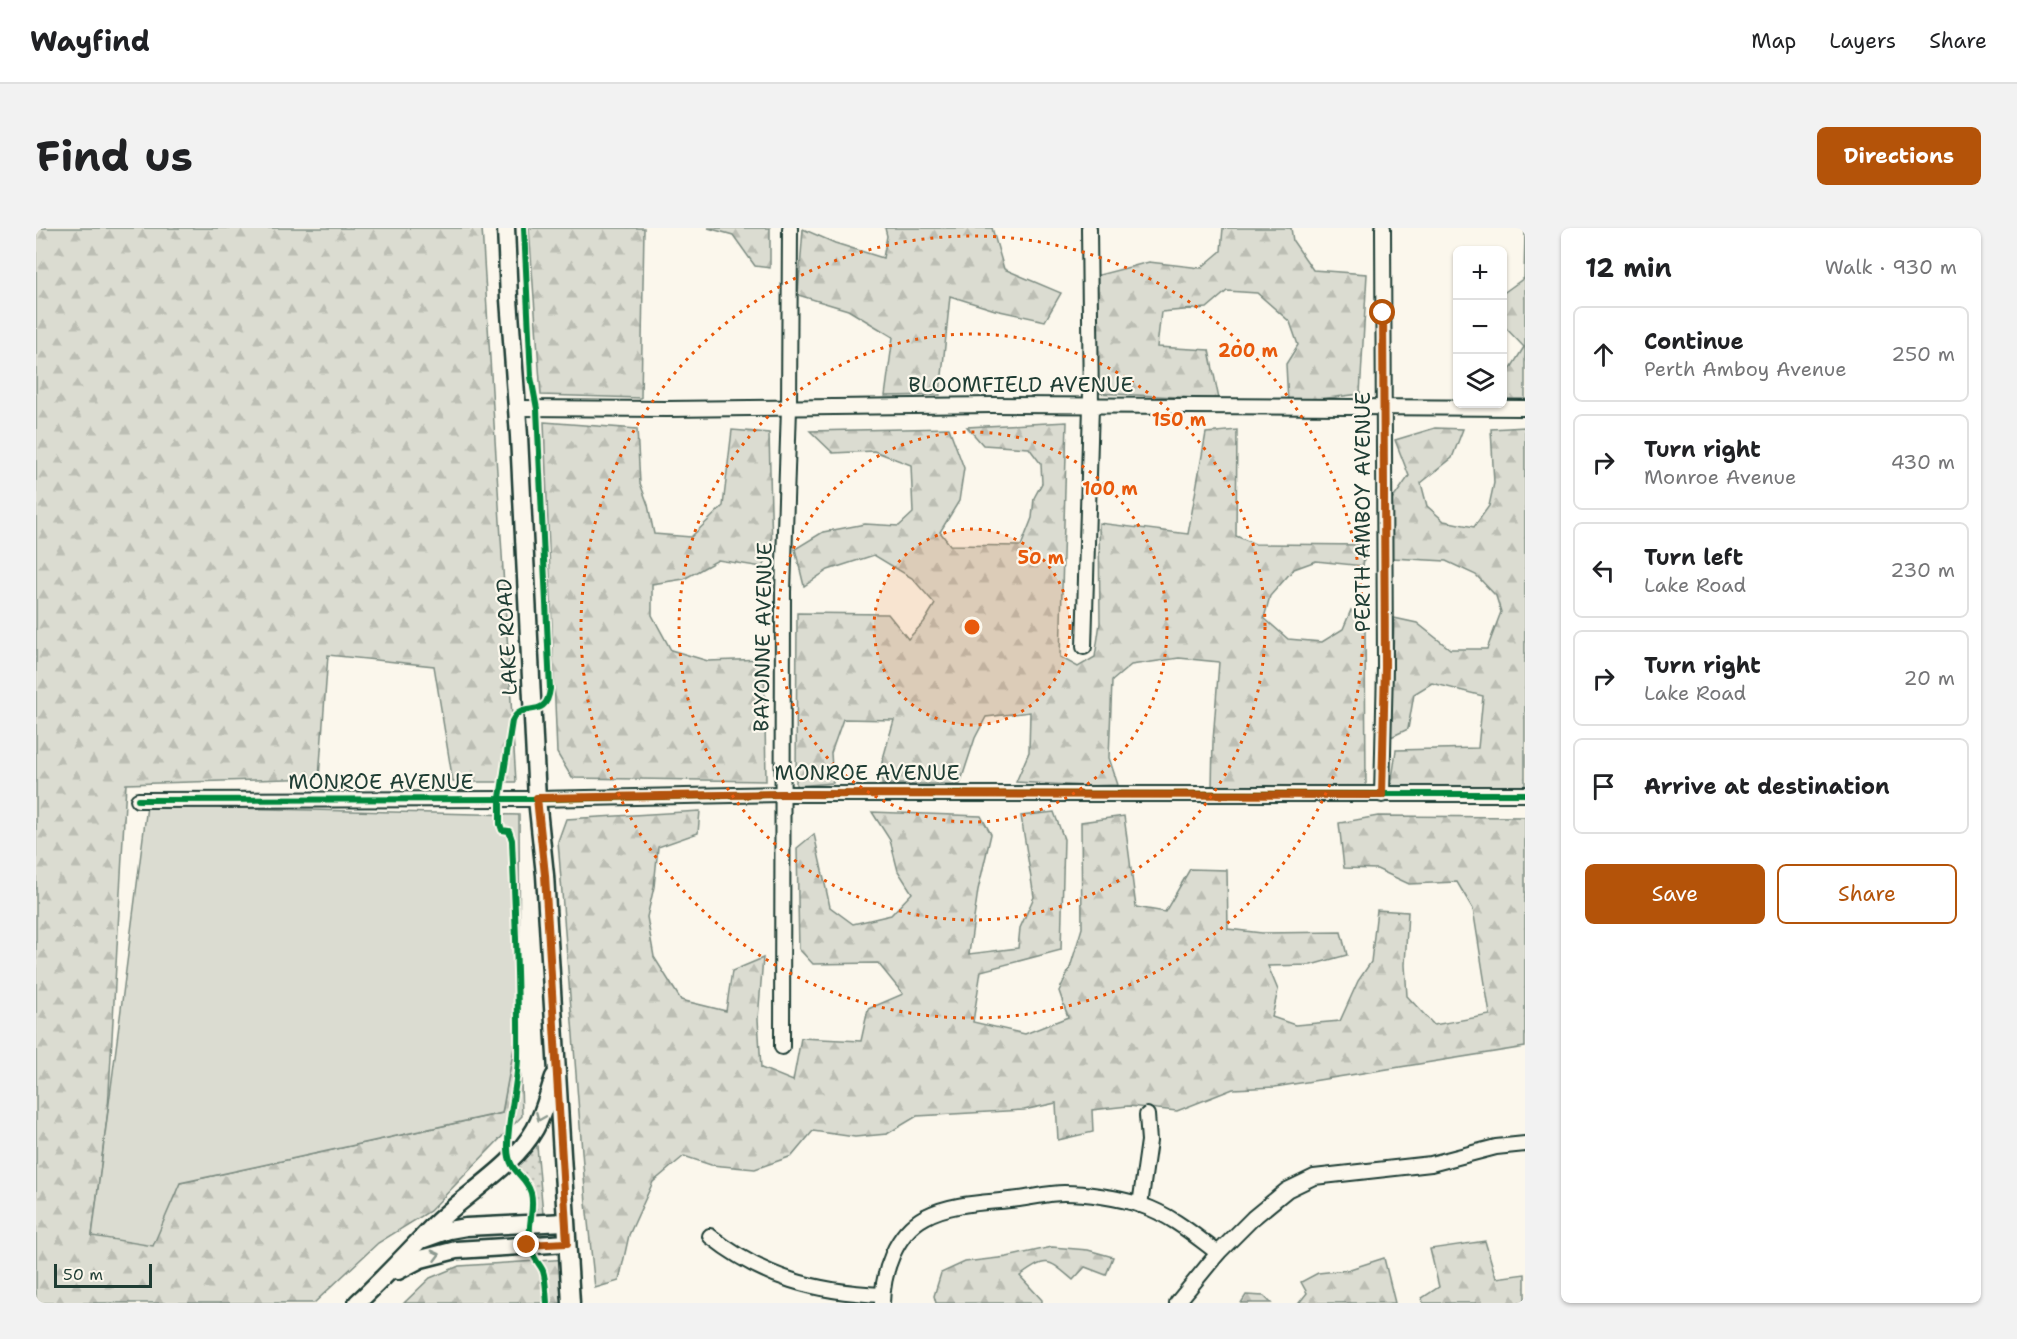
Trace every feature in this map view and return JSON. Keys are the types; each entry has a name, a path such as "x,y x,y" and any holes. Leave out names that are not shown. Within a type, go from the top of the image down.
{"street":[{"name":"LAKE ROAD","path":"506,228 537,798 545,875 558,1068 571,1303"},
{"name":"BAYONNE AVENUE","path":"782,1047 783,592 789,408 790,228"},
{"path":"1084,647 1091,406 1089,228"},
{"name":"PERTH AMBOY AVENUE","path":"1382,795 1385,667 1383,228"},
{"name":"BLOOMFIELD AVENUE","path":"516,408 1091,406 1525,408"},
{"name":"MONROE AVENUE","path":"138,800 782,794 1525,794"},
{"path":"357,1303 432,1227 510,1160 525,1144 535,1129 558,1068"},
{"path":"1140,1205 1149,1141 1147,1115"},
{"path":"1177,1303 1218,1253 1253,1218 1287,1190 1314,1178 1431,1164 1496,1147 1525,1144"},
{"path":"710,1236 724,1247 776,1276 796,1283 882,1299 885,1274 893,1253 909,1231 925,1217 955,1207 1065,1193 1115,1198 1172,1218 1218,1253"},
{"path":"421,1240 465,1227 566,1222"},
{"path":"383,1279 421,1259 448,1252 483,1247 567,1243"}],"green space":[{"path":"36,228 482,228 516,782 453,782 434,666 328,655 319,778 126,784 108,1110 92,1236 180,1183 502,1113 519,1014 522,1116 430,1211 378,1243 314,1303 36,1303"},
{"path":"529,228 644,228 641,398 541,395"},
{"path":"708,228 770,228 770,268 755,266 733,235"},
{"path":"885,228 992,228 1004,269 1061,293 1045,321 995,310 950,296 940,395 885,396 893,337 848,310 798,295 803,229 835,243 883,258 887,236"},
{"path":"1223,228 1291,228 1293,241 1313,270 1367,274 1360,394 1288,403 1286,364 1298,345 1290,322 1257,293 1227,291 1207,308 1161,312 1157,347 1209,350 1219,399 1094,393 1095,276 1149,262 1201,268 1221,251"},
{"path":"1525,231 1525,399 1507,399 1507,373 1524,347 1507,329 1507,290 1524,278"},
{"path":"544,422 637,429 640,483 648,505 654,534 691,537 723,506 732,430 769,433 772,550 762,567 718,560 684,579 652,584 652,615 671,650 708,661 764,659 766,781 572,778 557,753"},
{"path":"1067,422 1060,657 1078,667 1095,657 1100,623 1099,523 1188,534 1206,433 1237,430 1236,536 1255,544 1366,545 1363,566 1316,561 1294,569 1270,596 1264,618 1288,639 1322,642 1343,629 1351,610 1365,628 1366,789 1212,788 1219,662 1179,658 1131,665 1112,681 1109,758 1118,785 1086,786 1016,782 1029,752 1030,712 986,717 975,738 960,784 882,784 882,762 894,720 843,719 831,753 833,783 796,786 797,613 888,614 908,639 924,622 935,604 912,578 874,555 828,570 804,586 795,549 823,532 865,524 899,526 913,513 911,465 874,451 833,453 810,431 949,428 964,468 959,501 940,532 950,545 1021,546 1032,518 1034,498 1042,483 1041,464 1029,448 983,445 967,427"},
{"path":"1525,427 1525,786 1391,787 1396,750 1478,748 1483,696 1432,683 1414,694 1408,729 1391,737 1394,618 1417,623 1450,649 1487,649 1501,612 1496,596 1476,575 1446,561 1392,558 1390,503 1409,476 1395,440 1435,428 1463,429 1452,458 1421,483 1427,506 1444,521 1474,527 1489,506 1494,483 1491,429"},
{"path":"147,806 519,815 520,1014 502,1113 180,1183 153,1246 92,1236"},
{"path":"700,811 698,833 658,847 654,887 647,917 654,957 681,1000 726,1011 732,971 763,958 758,1019 761,1068 793,1081 801,1038 861,1041 868,1009 903,994 878,963 813,964 799,949 797,848 814,834 830,907 853,924 891,915 912,893 898,871 890,840 872,812 981,816 991,834 978,890 969,954 1018,948 1020,928 1034,897 1021,816 1054,812 1064,839 1061,950 981,971 973,1022 1025,1034 1068,1017 1059,991 1070,968 1082,928 1081,822 1124,816 1136,907 1165,912 1190,869 1227,870 1228,929 1262,933 1341,932 1347,955 1311,965 1268,966 1278,990 1272,1017 1295,1025 1340,1021 1358,981 1371,962 1377,910 1408,912 1405,965 1407,996 1434,1025 1490,1015 1473,909 1457,882 1409,884 1377,869 1344,868 1339,823 1378,816 1525,817 1525,1047 1275,1087 1233,1089 1177,1111 1128,1106 1092,1110 1093,1132 1058,1140 1056,1103 1024,1110 917,1116 887,1134 855,1137 813,1131 792,1156 755,1169 711,1165 684,1156 653,1182 629,1235 619,1281 595,1288 586,1203 558,841 566,819"},
{"path":"534,1144 537,1146 543,1214 535,1217 531,1189 515,1167"},
{"path":"1485,1241 1496,1278 1525,1274 1525,1299 1522,1303 1423,1303 1422,1298 1439,1287 1430,1249"},
{"path":"1052,1247 1088,1250 1113,1257 1106,1275 1085,1267 1073,1280 1053,1264 1042,1263 1020,1276 1042,1300 1042,1303 936,1303 934,1296 941,1273 965,1262 1007,1257"},
{"path":"1384,1258 1395,1303 1299,1303 1307,1293 1301,1282 1318,1273 1347,1270"},
{"path":"569,1259 572,1303 404,1303 430,1278 459,1266"},
{"path":"1246,1295 1264,1296 1271,1303 1241,1303"}],"cycle path":[{"path":"524,228 531,377 537,409 550,689 544,705 522,711 512,721 500,798 500,824 502,830 509,831 512,840 517,977 518,1059 508,1149 511,1164 525,1181 531,1193 531,1247 544,1275 547,1303"},
{"path":"138,800 537,799 782,794 1525,794"}],"route":[{"path":"527,1245 567,1243 545,875 537,798 782,794 1382,795 1385,667 1383,313"}]}
